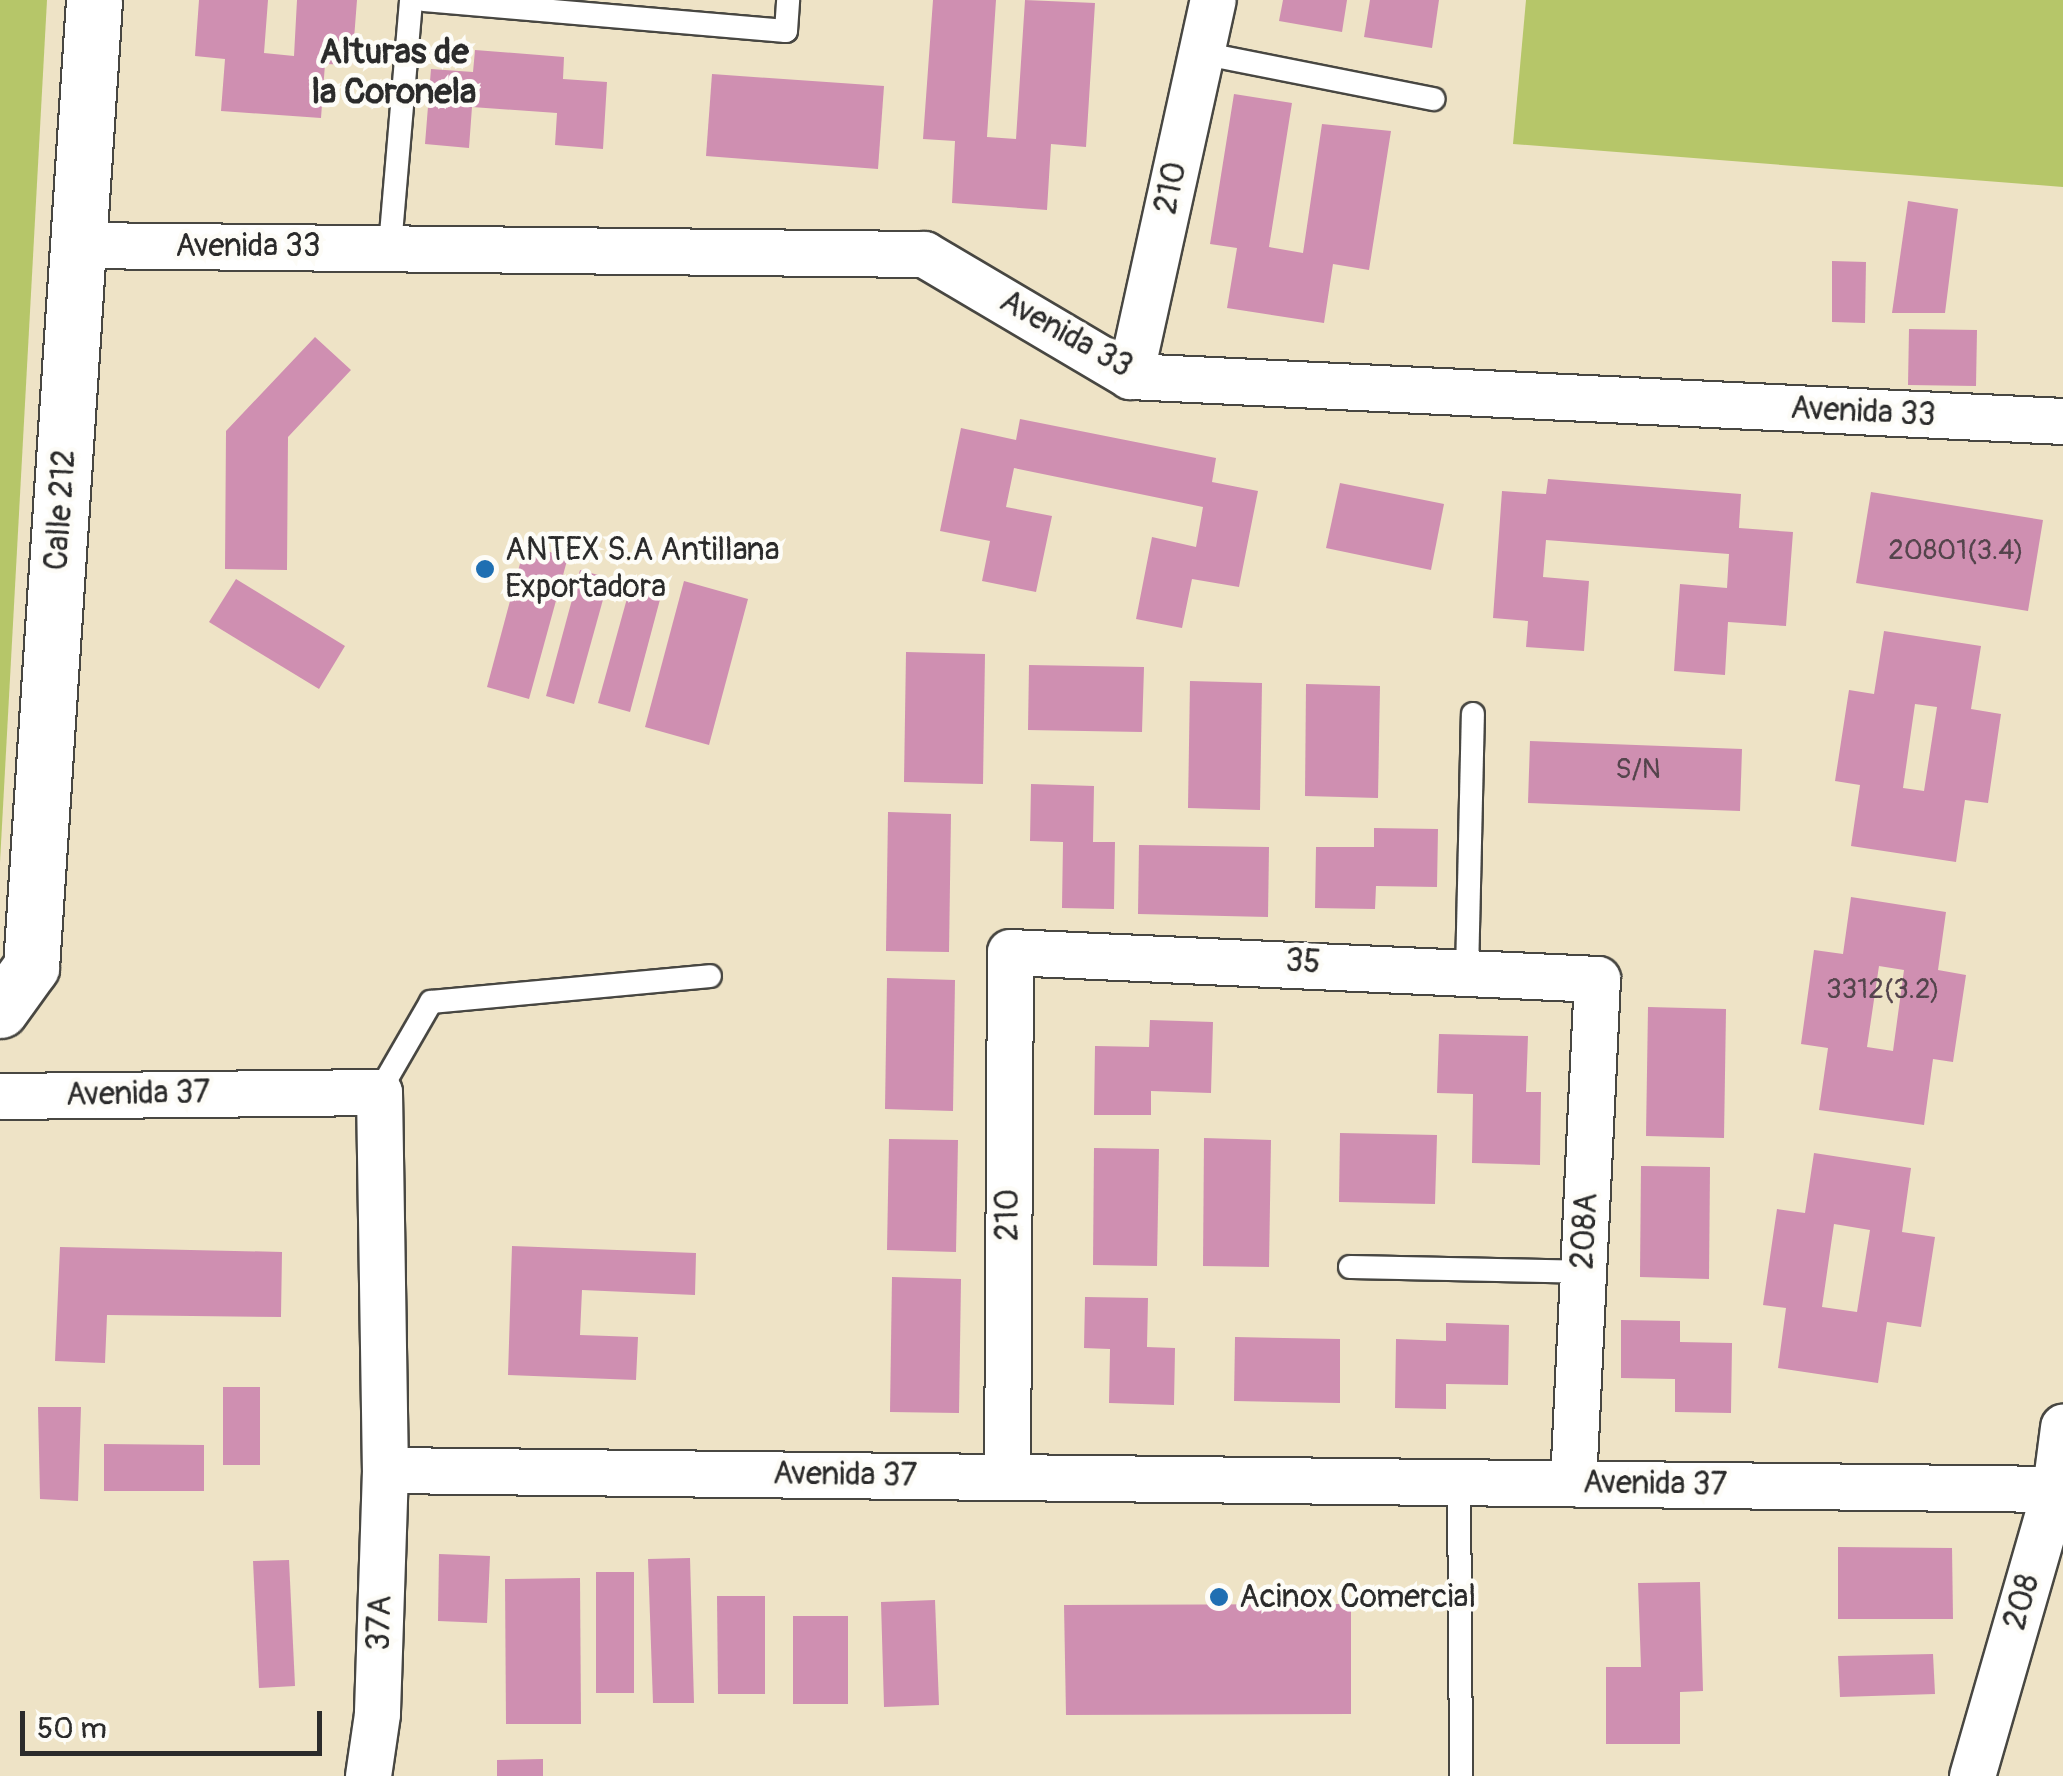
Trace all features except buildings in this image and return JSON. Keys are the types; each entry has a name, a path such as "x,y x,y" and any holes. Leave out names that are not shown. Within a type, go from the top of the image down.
{"street":[{"name":"Calle 212","path":"0,1010 31,967 94,0"},
{"name":"210","path":"1130,376 1213,0"},
{"name":"Avenida 33","path":"78,246 924,254 1130,376 2063,421"},
{"name":"210","path":"1007,1477 1010,952"},
{"name":"35","path":"1010,952 1597,978"},
{"name":"208A","path":"1574,1484 1597,978"},
{"name":"Avenida 37","path":"0,1096 379,1092"},
{"path":"379,1092 385,1470"},
{"name":"208","path":"1972,1776 2059,1489 2063,1427"},
{"name":"Avenida 37","path":"385,1470 2059,1489"},
{"name":"37A","path":"368,1776 376,1714 385,1470"}],"lane":[{"path":"390,246 411,0"},
{"path":"424,0 786,31 788,0"},
{"path":"1201,53 1433,99"},
{"path":"1467,974 1473,714"},
{"path":"379,1092 431,1002 710,976"},
{"path":"1350,1267 1583,1272"},
{"path":"1458,1482 1461,1776"}],"green space":[{"path":"0,0 47,0 0,862"},
{"path":"1526,0 2063,0 2063,187 1513,144"}],"place":[{"name":"ANTEX S.A Antillana Exportadora","path":"485,569"},
{"name":"Acinox Comercial","path":"1219,1597"}],"district":[{"name":"Alturas de la Coronela","path":"394,72"}]}
